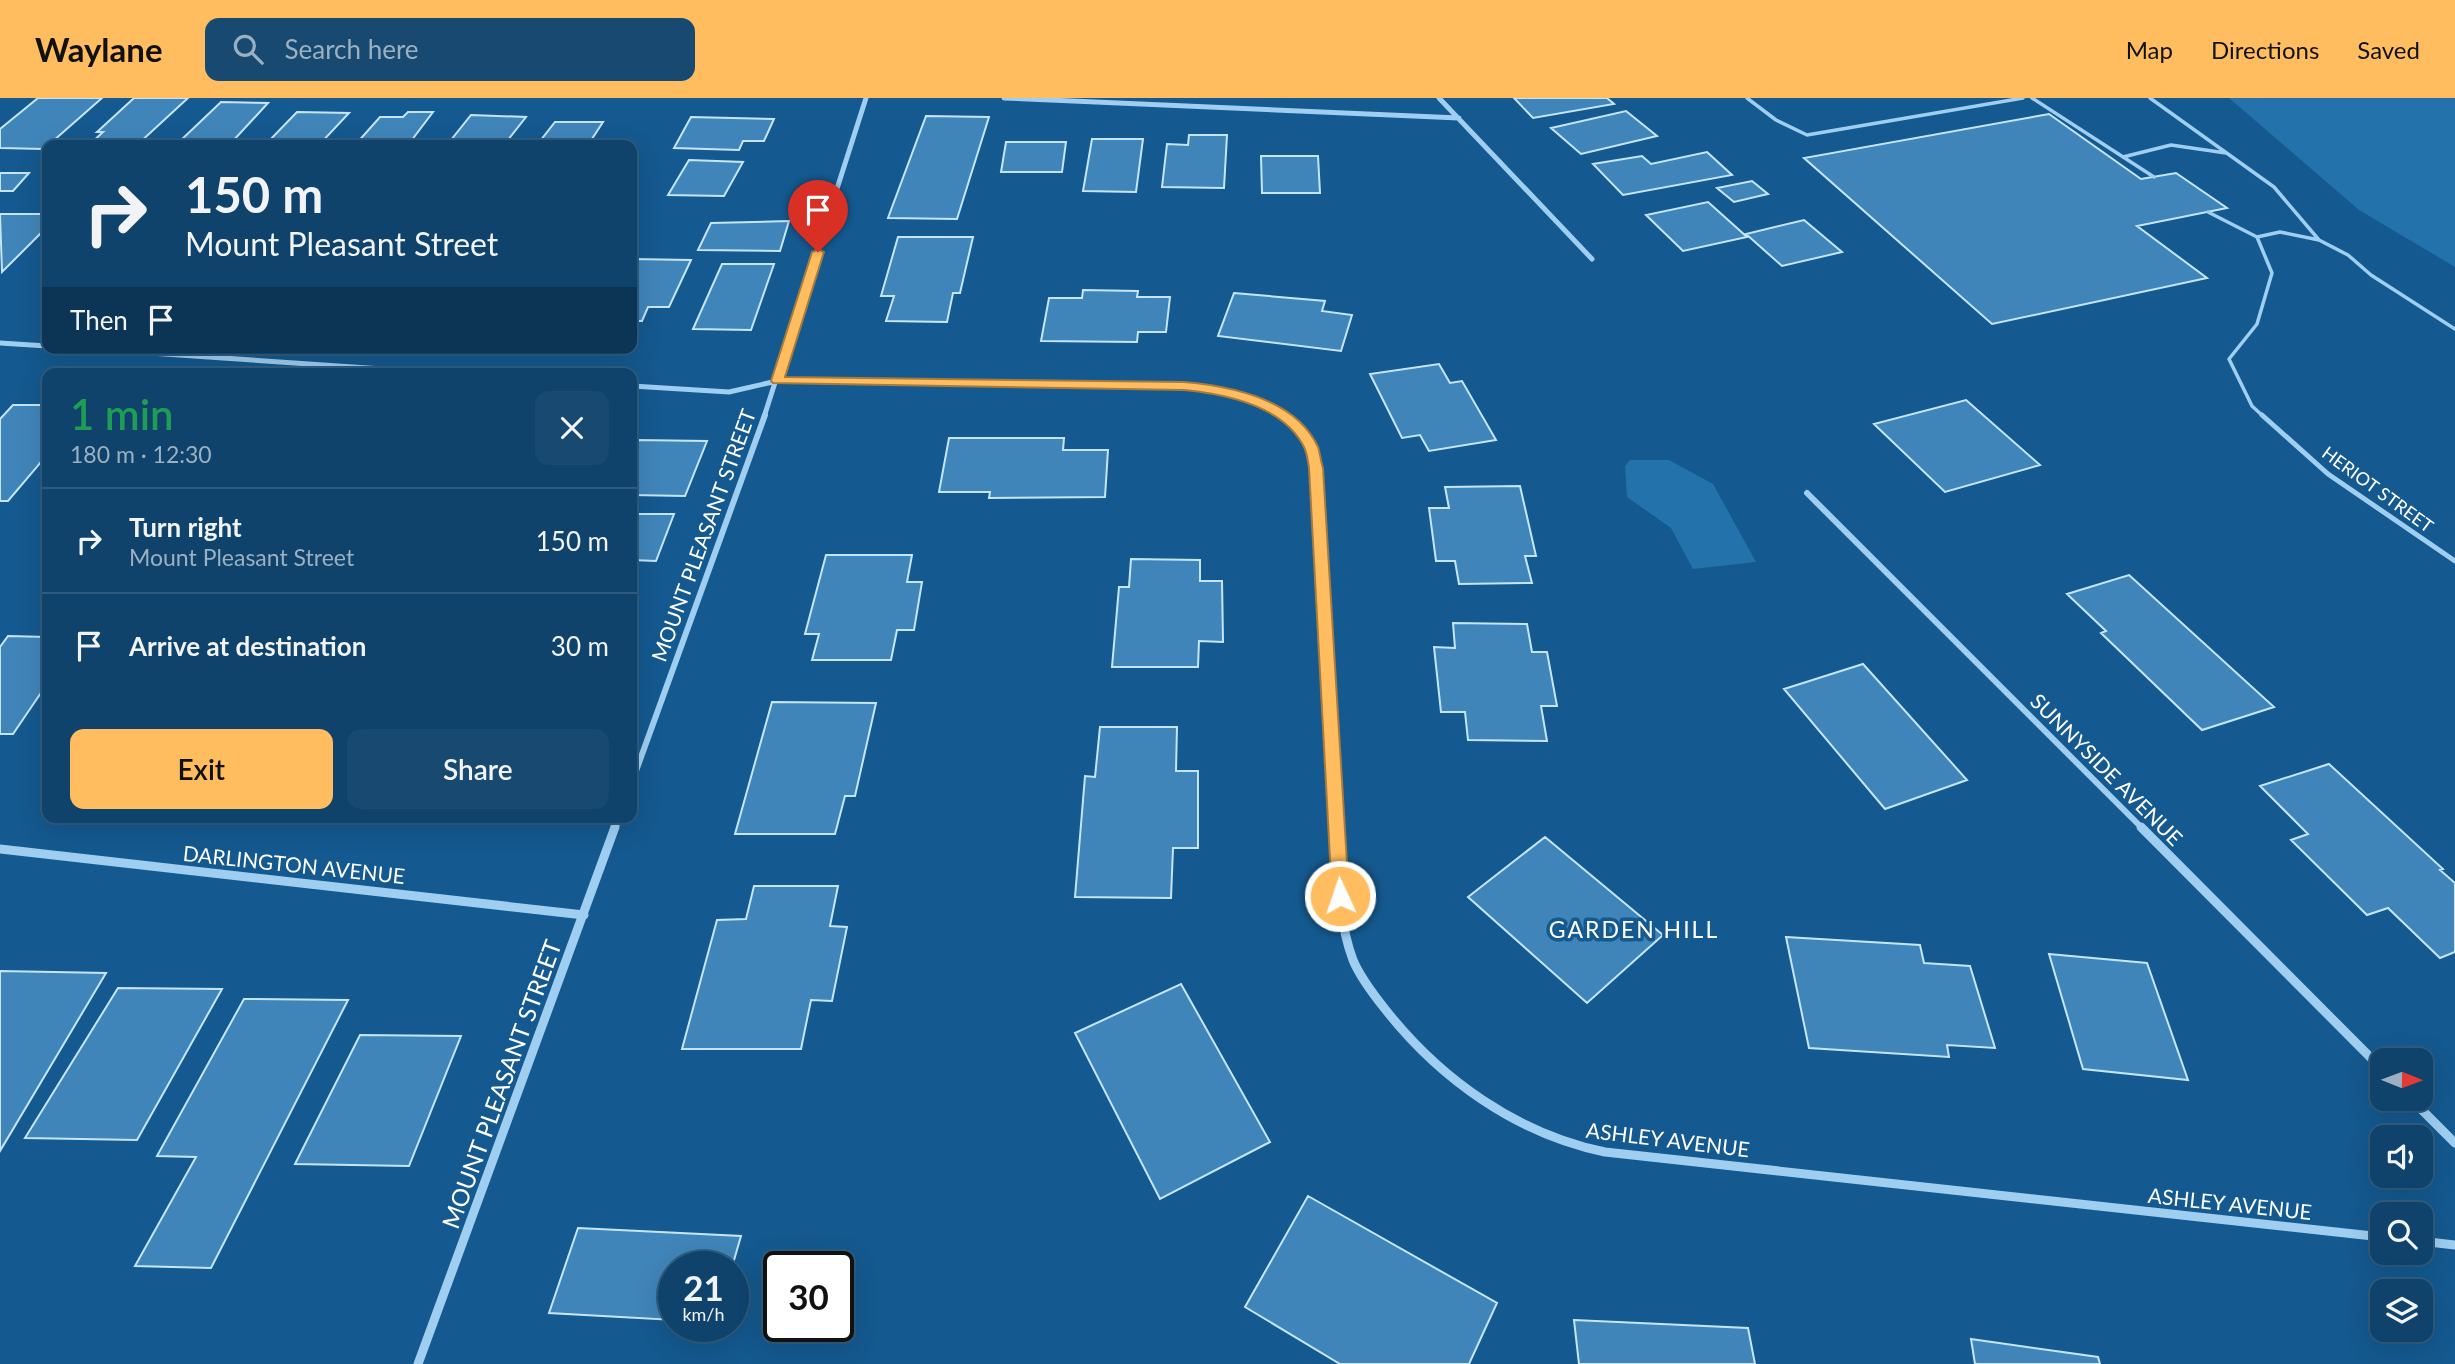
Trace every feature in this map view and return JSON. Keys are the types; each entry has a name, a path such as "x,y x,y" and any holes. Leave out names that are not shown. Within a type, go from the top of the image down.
{"street":[{"name":"MOUNT PLEASANT STREET","path":"637,768 778,381 866,98"},
{"path":"1004,98 1459,118"},
{"path":"1439,98 1592,259"},
{"path":"0,343 42,346"},
{"path":"164,354 368,368"},
{"name":"ASHLEY AVENUE","path":"637,386 729,392 778,381 1184,386 1219,389 1248,398 1275,411 1296,428 1311,447 1316,468 1342,923 1356,967 1381,1004 1413,1041 1483,1100 1522,1122 1563,1142 1605,1152 2370,1236"},
{"name":"SUNNYSIDE AVENUE","path":"1807,493 2370,1057"},
{"name":"MOUNT PLEASANT STREET","path":"418,1364 617,823"},
{"name":"DARLINGTON AVENUE","path":"0,849 584,915"},
{"path":"2423,1111 2455,1143"},
{"path":"2433,1242 2455,1245"}],"lane":[{"path":"1747,98 1776,120 1808,135 2023,98"},
{"path":"2032,98 2154,177"},
{"path":"2150,98 2274,187 2319,240"},
{"path":"2123,157 2171,145 2229,154"},
{"path":"2208,212 2257,237 2280,232 2319,240 2348,255 2371,275 2455,329"},
{"name":"HERIOT STREET","path":"2257,237 2272,273 2257,324 2229,359 2252,406 2328,474 2455,561"}],"shaded area":[{"path":"2229,98 2455,98 2455,267 2359,210"},
{"path":"1630,460 1669,460 1713,484 1756,562 1693,569 1671,528 1627,497 1625,466"}],"building":[{"path":"38,98 102,98 54,140 42,140 42,149 0,148 0,129"},
{"path":"134,98 188,98 142,140 94,140 103,132 97,132"},
{"path":"1514,98 1607,98 1614,104 1533,118"},
{"path":"221,102 268,103 234,140 181,140"},
{"path":"1626,111 1657,136 1581,154 1551,128"},
{"path":"297,112 349,113 324,140 270,140"},
{"path":"408,112 433,112 412,140 359,140 380,117 403,117"},
{"path":"2049,114 2141,179 2176,173 2227,208 2137,226 2207,278 1992,324 1804,158"},
{"path":"471,115 526,117 508,140 451,140"},
{"path":"926,116 989,117 957,219 888,218"},
{"path":"691,117 774,119 764,141 743,141 739,150 674,148"},
{"path":"555,122 603,122 591,140 541,140"},
{"path":"1189,135 1227,135 1224,188 1162,187 1167,144 1188,145"},
{"path":"1092,139 1143,139 1136,192 1083,191"},
{"path":"1006,142 1066,142 1062,172 1001,172"},
{"path":"1707,152 1732,175 1623,195 1593,164 1642,156 1651,164"},
{"path":"1261,156 1318,156 1320,193 1262,193"},
{"path":"689,160 743,162 724,196 668,195"},
{"path":"0,173 29,173 13,191 0,191"},
{"path":"1752,181 1768,194 1734,202 1717,188"},
{"path":"1708,202 1747,237 1683,251 1646,215"},
{"path":"0,214 42,214 42,232 2,272"},
{"path":"1804,220 1842,252 1782,266 1746,234"},
{"path":"789,221 780,251 698,250 711,223"},
{"path":"898,237 973,237 960,293 953,293 947,322 886,321 894,296 881,296"},
{"path":"637,259 691,260 669,307 648,307 642,321 637,321"},
{"path":"722,264 774,264 751,330 693,329"},
{"path":"1083,290 1138,291 1137,297 1170,297 1166,332 1138,332 1137,342 1041,341 1049,298 1082,298"},
{"path":"1234,293 1325,301 1322,311 1352,315 1341,351 1218,336"},
{"path":"1439,364 1450,383 1462,381 1496,440 1429,451 1420,435 1402,438 1370,374"},
{"path":"1966,400 2040,465 1945,492 1874,424"},
{"path":"13,405 42,405 42,461 8,501 0,501 0,419"},
{"path":"949,438 1064,438 1063,450 1108,450 1105,497 989,498 990,492 939,492"},
{"path":"637,440 707,441 685,496 637,495"},
{"path":"1520,486 1536,556 1525,556 1532,583 1459,584 1455,561 1436,561 1429,508 1449,508 1445,487"},
{"path":"637,514 674,514 656,561 637,560"},
{"path":"826,555 912,555 907,582 922,582 914,630 897,630 891,660 812,660 819,634 805,634"},
{"path":"1131,559 1200,560 1200,581 1222,581 1223,642 1199,641 1198,667 1112,667 1119,587 1129,587"},
{"path":"2129,575 2274,707 2202,730 2101,633 2106,631 2067,594"},
{"path":"1453,623 1527,624 1532,652 1547,652 1557,706 1541,706 1547,741 1468,740 1465,712 1441,712 1434,647 1455,648"},
{"path":"8,636 42,637 42,691 13,734 0,734 0,647"},
{"path":"1863,664 1967,780 1885,809 1784,689"},
{"path":"772,702 876,703 855,796 845,796 835,834 735,834"},
{"path":"1100,727 1177,727 1176,771 1198,771 1198,848 1173,848 1171,898 1075,897 1085,776 1095,777"},
{"path":"2329,764 2455,883 2455,952 2440,958 2388,908 2367,915 2291,840 2308,834 2260,786"},
{"path":"1545,837 1663,935 1587,1003 1468,897"},
{"path":"754,886 838,886 830,926 847,927 832,1001 811,1000 801,1049 682,1049 717,920 746,919"},
{"path":"1786,937 1920,945 1924,963 1970,966 1995,1048 1947,1045 1949,1057 1809,1048"},
{"path":"2049,954 2147,963 2188,1080 2083,1069"},
{"path":"0,971 106,973 0,1151"},
{"path":"1181,984 1270,1142 1160,1199 1075,1033"},
{"path":"118,988 222,989 137,1140 25,1138"},
{"path":"244,999 348,1000 211,1268 135,1266 196,1157 157,1156"},
{"path":"360,1035 461,1036 409,1166 295,1164"},
{"path":"1308,1196 1497,1303 1469,1364 1340,1364 1245,1307"},
{"path":"578,1228 741,1236 737,1251 658,1251 658,1319 549,1313"},
{"path":"1574,1320 1748,1328 1755,1364 1579,1364"},
{"path":"1971,1339 2098,1357 2100,1364 1975,1364"}],"district":[{"name":"GARDEN HILL","path":"1634,929"}],"route":[{"path":"818,252 778,381 1184,386 1219,389 1248,398 1275,411 1296,428 1311,447 1316,468 1340,896"}]}
